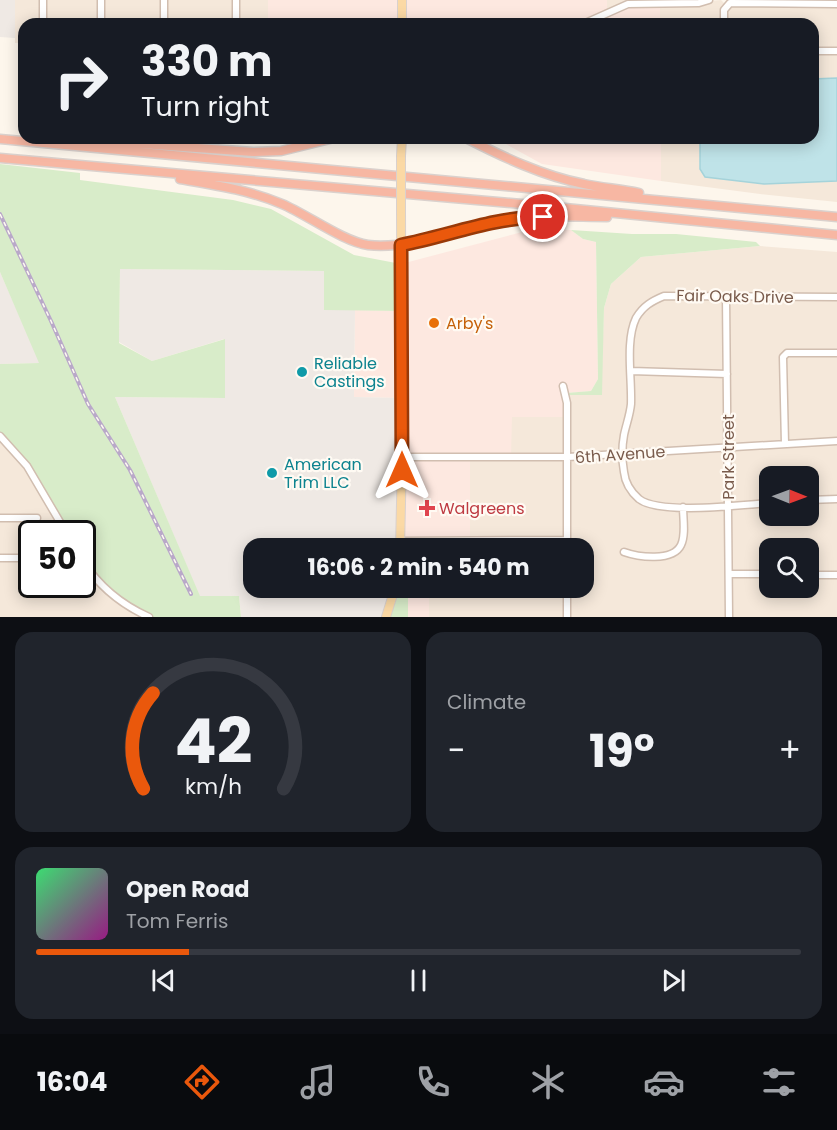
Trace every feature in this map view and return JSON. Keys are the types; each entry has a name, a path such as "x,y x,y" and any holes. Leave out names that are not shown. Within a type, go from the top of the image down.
{"highway":[{"path":"0,139 18,140"},
{"path":"60,144 837,217"},
{"path":"72,145 86,144"},
{"path":"141,144 253,152 281,151 310,144"},
{"path":"478,144 548,174 582,184 681,202"},
{"path":"0,158 656,217 837,236"},
{"path":"132,170 254,193 310,217 355,242 369,245 401,245 483,225 530,217 656,217"}],"main road":[{"path":"402,0 402,18"},
{"path":"400,538 402,144"},
{"path":"386,617 391,598"}],"street":[{"path":"43,0 43,18"},
{"path":"101,0 101,18"},
{"path":"164,0 164,18"},
{"path":"236,0 236,18"},
{"path":"596,18 638,2 699,3 709,0"},
{"path":"721,0 727,6"},
{"path":"724,18 724,10 734,3 837,4"},
{"path":"819,51 837,51"},
{"name":"Fair Oaks Drive","path":"759,504 657,506 638,498 627,483 624,471 623,437 631,402 632,330 637,316 648,303 664,296 837,297"},
{"name":"Park Street","path":"726,296 729,617"},
{"path":"785,444 783,357 787,353 837,353"},
{"path":"631,371 727,374"},
{"path":"563,386 567,403 567,538"},
{"path":"0,436 27,466 59,520"},
{"name":"6th Avenue","path":"402,457 568,458 837,441"},
{"path":"819,500 837,499"},
{"path":"624,552 633,555 662,555 675,552 681,545 683,537 683,507"},
{"path":"0,518 37,518"},
{"path":"0,558 18,558"},
{"path":"729,574 759,574"},
{"path":"819,575 837,575"},
{"path":"96,577 121,602 149,617"},
{"path":"567,598 567,617"}],"shaded area":[{"path":"0,0 15,0 15,38 0,37"},
{"path":"15,0 268,0 268,18 18,18 18,43 15,43"},
{"path":"268,0 607,0 607,12 617,8 660,3 660,18 268,18"},
{"path":"607,0 687,0 687,3 721,0 727,6 800,0 837,0 837,202 661,181 661,144 819,144 819,18 660,18 660,3 607,13"},
{"path":"506,144 661,144 661,181 542,164"},
{"path":"537,228 571,230 583,239 596,242 598,379 591,391 566,393 567,417 512,417 511,457 470,456 470,538 400,538 401,398 354,397 355,310 401,311 401,264"},
{"path":"760,246 837,252 837,617 429,617 429,598 594,598 594,538 470,538 470,456 512,417 567,417 566,395 601,395 604,308 611,284 641,257"},
{"path":"120,269 324,271 324,309 355,310 354,397 402,398 400,538 243,538 243,598 392,598 386,617 241,617 239,596 200,597 115,397 224,398 224,339 152,361 119,342"},
{"path":"0,272 40,363 0,364"},
{"path":"0,436 27,466 59,520 18,520 18,598 96,598 96,571 149,617 0,617"},
{"path":"408,598 429,598 429,617 408,617"}],"green space":[{"path":"0,164 80,173 80,180 233,200 271,209 354,255 401,264 401,311 324,310 324,271 120,269 119,343 152,361 225,339 225,398 115,397 200,596 239,596 241,617 149,617 121,602 96,574 96,520 59,520 27,466 0,436 0,364 39,363 0,272"},
{"path":"571,230 676,234 756,242 760,246 641,257 611,284 604,308 602,395 566,395 566,393 591,391 598,379 596,242 583,239"},
{"path":"392,598 408,598 408,617 386,617"}],"water":[{"path":"837,78 837,181 764,184 705,177 700,169 700,144 819,144 819,79"}],"railway":[{"path":"0,214 88,404 130,470 191,594"}],"place":[{"name":"Arby's","path":"434,323"},
{"name":"Reliable Castings","path":"302,372"},
{"name":"American Trim LLC","path":"272,473"},
{"name":"Walgreens","path":"427,508"}],"route":[{"path":"402,470 401,245 512,219 543,217"}]}
